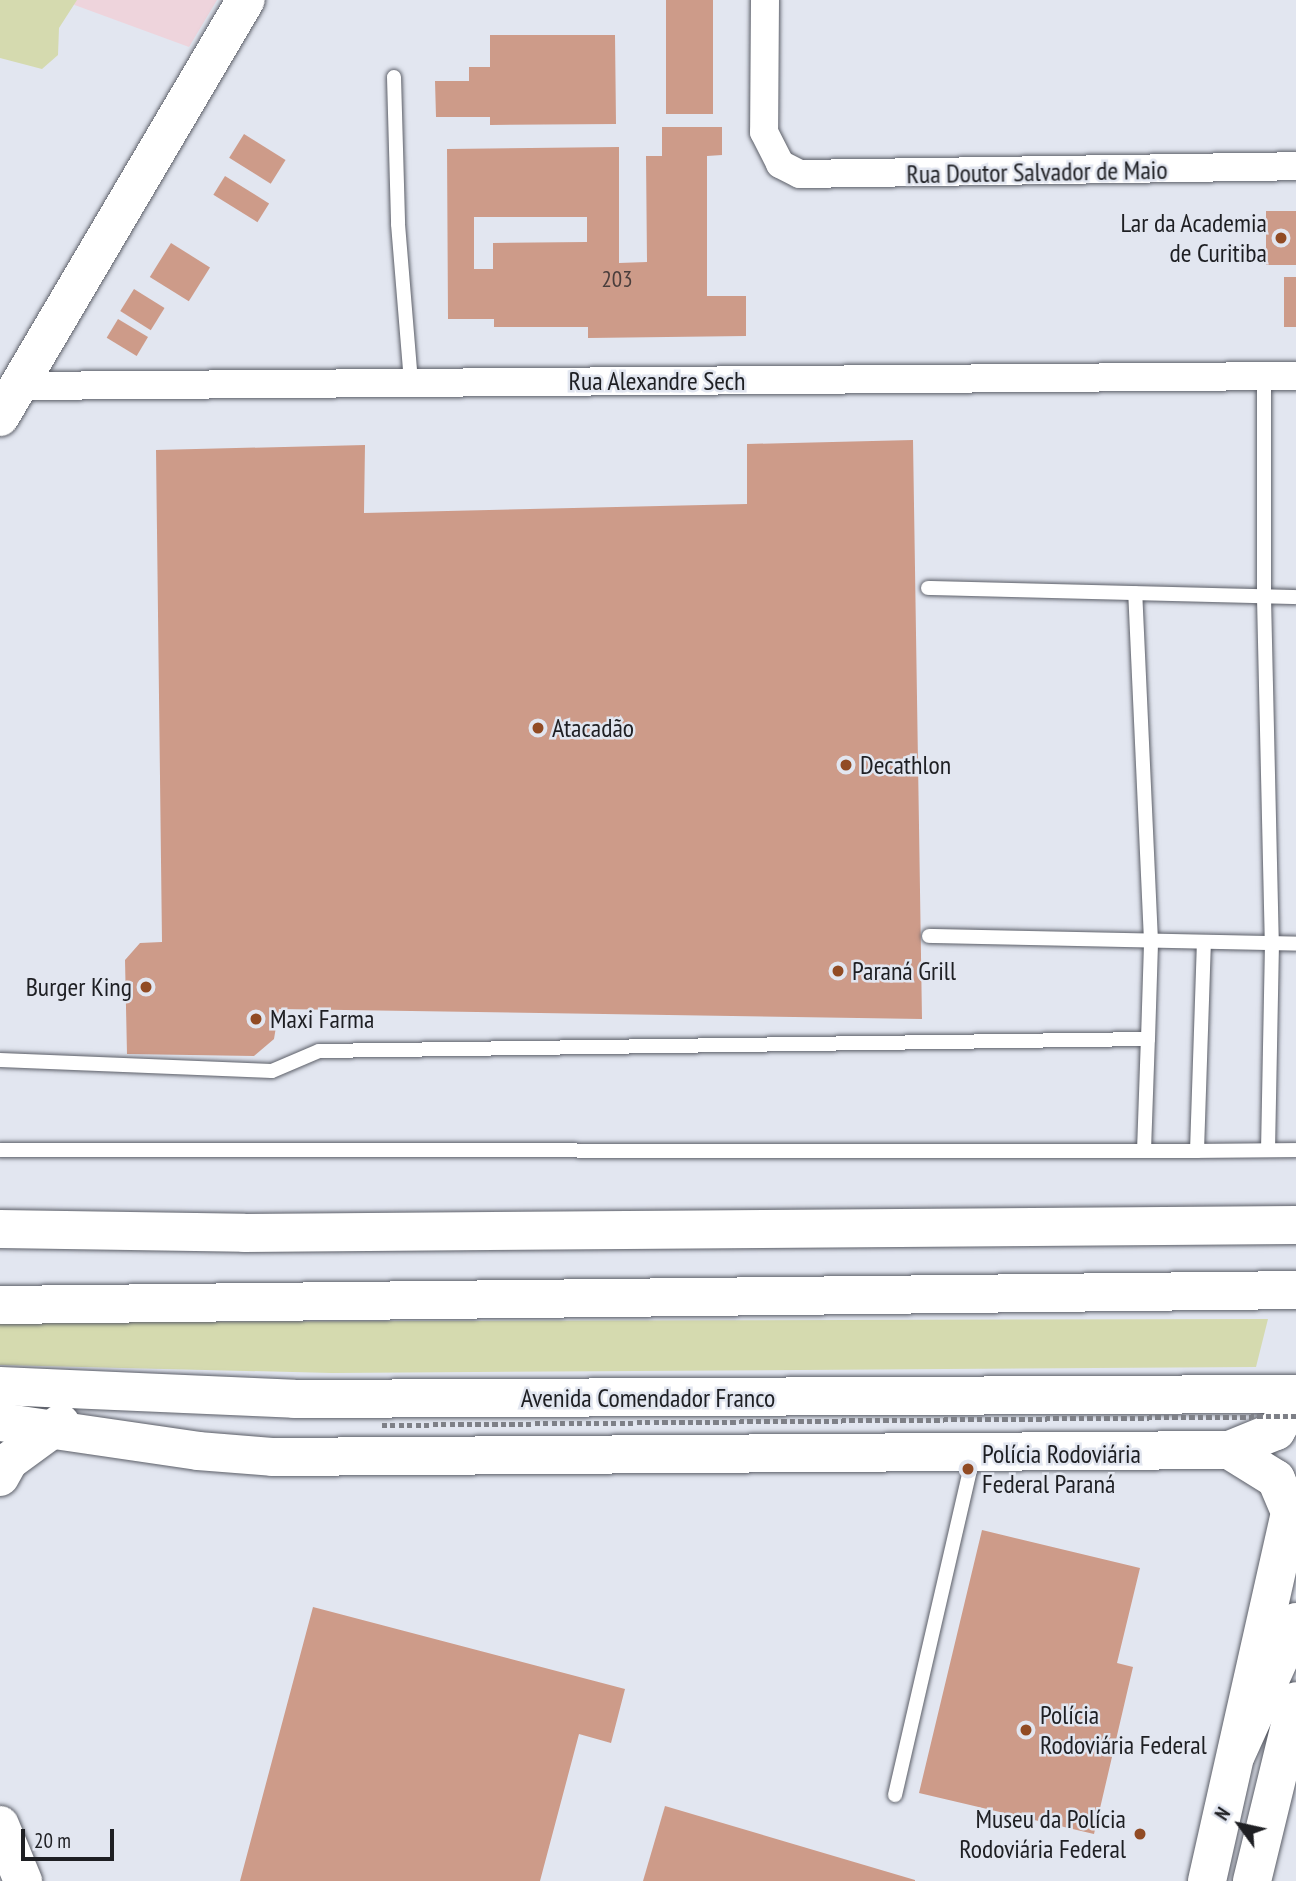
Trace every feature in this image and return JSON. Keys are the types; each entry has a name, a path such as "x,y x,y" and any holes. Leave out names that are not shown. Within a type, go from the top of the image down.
{"main road":[{"path":"9,402 246,0"},
{"path":"0,1229 258,1233 1296,1225"},
{"path":"0,1285 119,1304"},
{"path":"0,1305 1286,1290"},
{"name":"Avenida Comendador Franco","path":"0,1386 294,1399 1296,1396"},
{"path":"0,1476 9,1461 46,1431 116,1392"},
{"path":"0,1422 46,1431 272,1457 1229,1450 1276,1431 1296,1396"},
{"path":"1207,1881 1290,1512 1276,1479 1229,1450"},
{"path":"1236,1755 1296,1622"},
{"path":"1252,1881 1296,1701"},
{"path":"0,1825 23,1881"}],"street":[{"name":"Rua Doutor Salvador de Maio","path":"765,0 761,114 770,149 780,164 800,174 822,177 1296,166"},
{"name":"Rua Alexandre Sech","path":"9,402 411,383 1296,376"}],"lane":[{"path":"394,77 398,224 411,383"},
{"path":"1264,377 1264,598 1272,943 1268,1150"},
{"path":"928,588 1296,597"},
{"path":"1135,593 1152,942 1144,1151"},
{"path":"929,936 1295,944"},
{"path":"1198,1151 1204,942"},
{"path":"0,1060 272,1071 319,1051 1148,1039"},
{"path":"0,1150 1296,1150"},
{"path":"895,1794 975,1452"}],"path":[{"path":"382,1424 1296,1416"}],"shaded area":[{"path":"61,0 217,0 189,47"}],"green space":[{"path":"0,0 77,0 59,28 58,55 42,69 0,58"},
{"path":"1268,1319 1256,1367 332,1373 0,1365 0,1322"}],"building":[{"path":"666,0 713,0 713,114 666,114"},
{"path":"490,35 615,35 616,124 490,125 490,117 436,117 435,81 469,81 469,67 490,67"},
{"path":"662,127 722,127 722,155 707,156 707,296 746,296 746,336 588,338 588,327 494,327 494,319 448,319 447,149 619,147 619,263 647,262 646,156 662,156","holes":["474,217 587,217 587,242 493,243 493,269 474,269"]},
{"path":"244,134 286,160 271,184 229,158"},
{"path":"225,176 269,204 257,222 213,195"},
{"name":"Lar da Academia de Curitiba","path":"1266,211 1296,211 1296,265 1266,265"},
{"path":"171,243 210,267 189,301 150,277"},
{"name":"Lar da Academia de Curitiba","path":"1284,277 1296,277 1296,327 1284,327"},
{"path":"134,289 165,308 151,330 120,311"},
{"path":"118,319 148,337 137,356 107,338"},
{"name":"Atacadão","path":"913,440 922,1019 279,1009 274,1039 254,1056 127,1054 125,960 140,943 162,942 156,450 365,445 364,513 747,504 747,444"},
{"name":"Polícia Rodoviária Federal","path":"982,1530 1140,1568 1117,1663 1133,1667 1094,1834 919,1793"},
{"path":"313,1607 625,1689 611,1743 579,1734 540,1881 240,1881"},
{"path":"665,1806 915,1880 915,1881 643,1881"}],"place":[{"name":"Lar da Academia de Curitiba","path":"1281,238"},
{"name":"Atacadão","path":"538,728"},
{"name":"Decathlon","path":"846,765"},
{"name":"Paraná Grill","path":"838,971"},
{"name":"Burger King","path":"146,987"},
{"name":"Maxi Farma","path":"256,1019"},
{"name":"Polícia Rodoviária Federal Paraná","path":"968,1469"},
{"name":"Polícia Rodoviária Federal","path":"1026,1730"},
{"name":"Museu da Polícia Rodoviária Federal","path":"1140,1834"}]}
